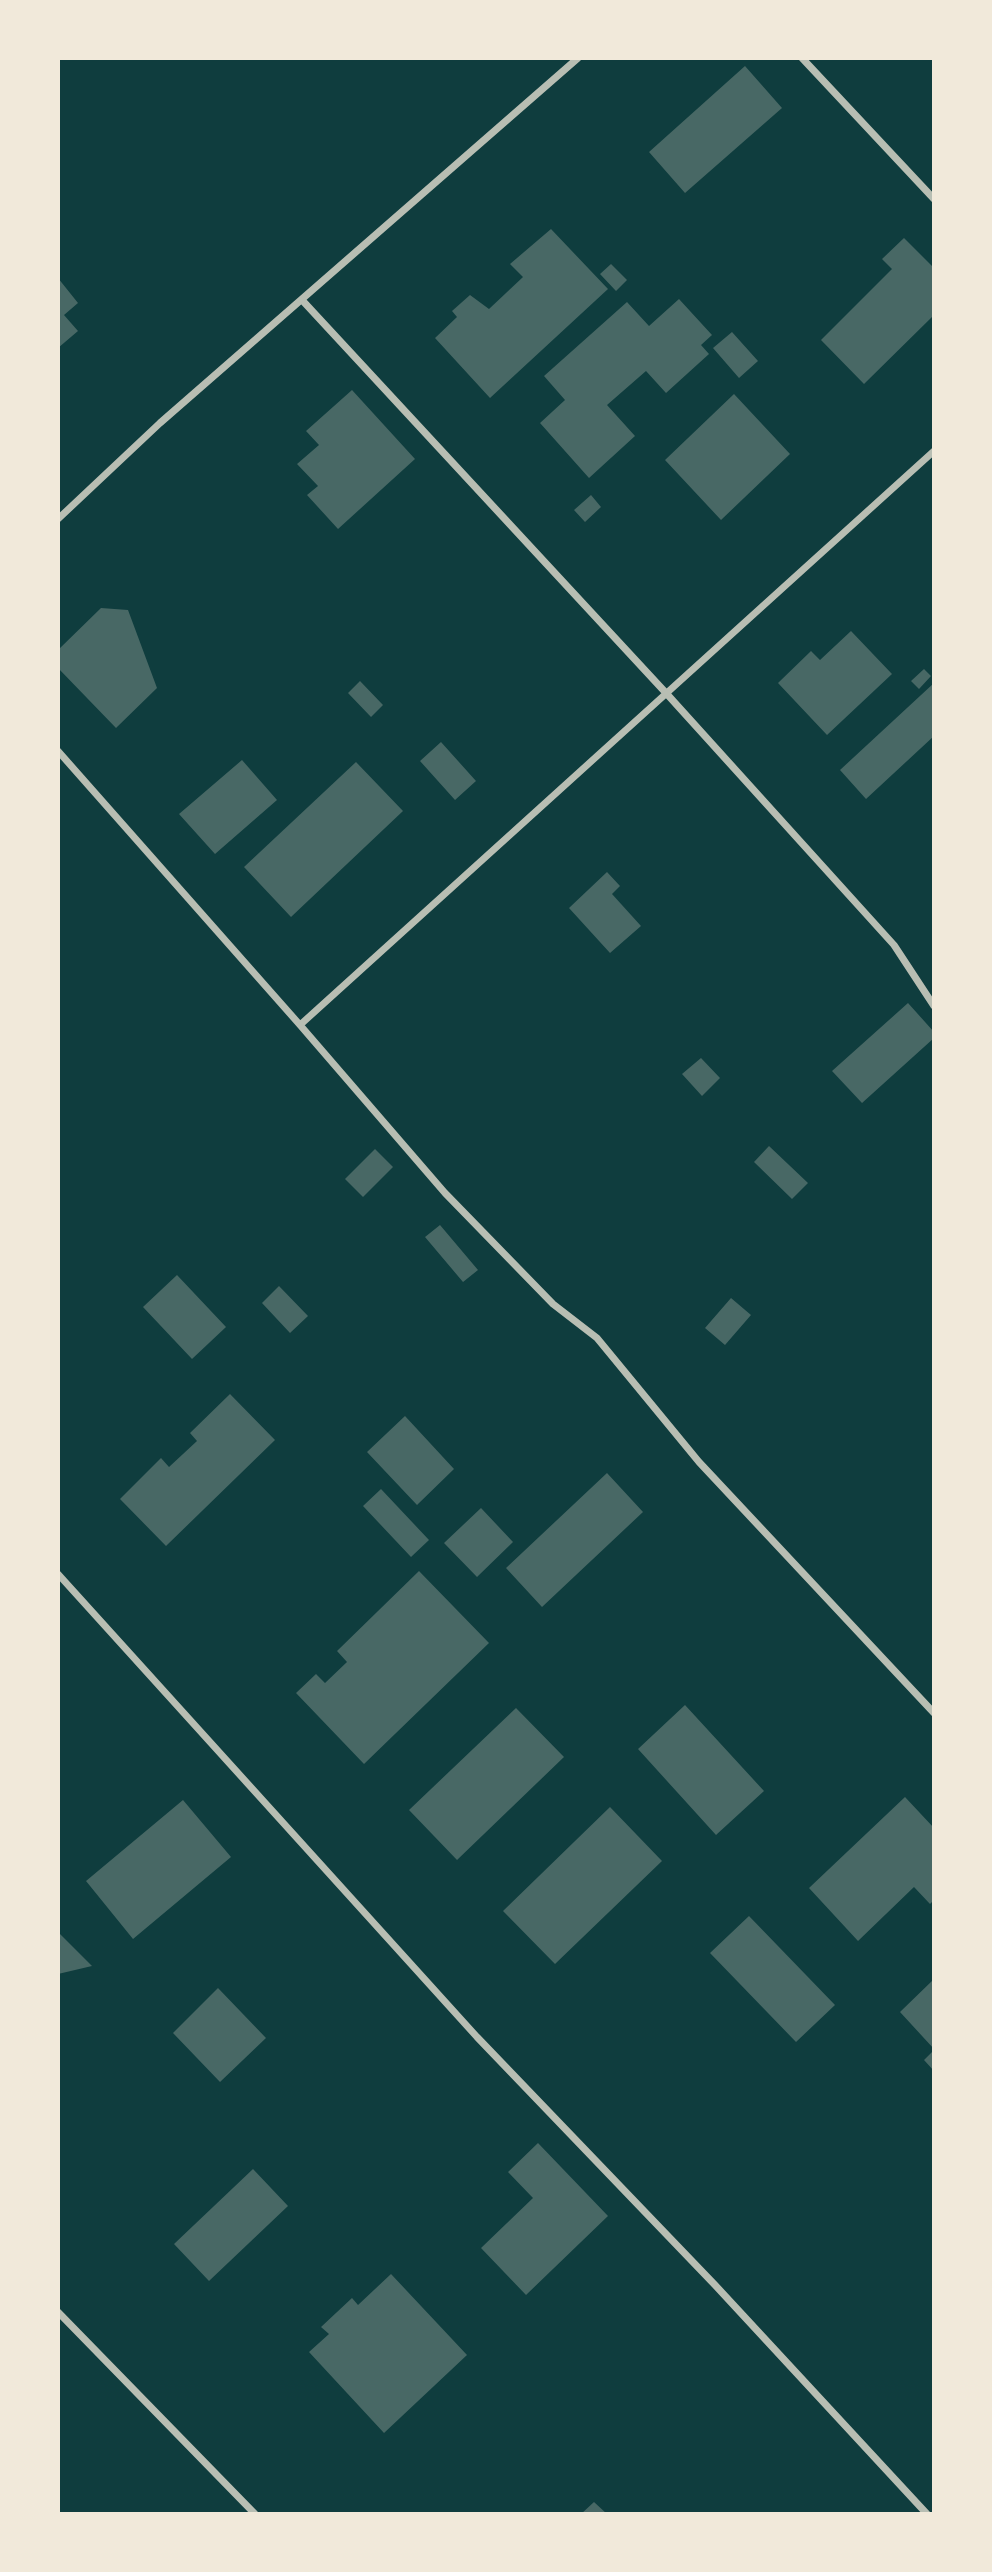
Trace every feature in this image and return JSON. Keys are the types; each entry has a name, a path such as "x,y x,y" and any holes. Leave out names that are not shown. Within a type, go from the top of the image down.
{"street":[{"path":"58,520 160,423 578,58"},
{"path":"802,58 934,199"},
{"path":"302,300 666,693 894,945 934,1006"},
{"path":"300,1025 934,451"},
{"path":"58,751 445,1194 553,1304 597,1338 699,1462 934,1713"},
{"path":"58,1574 477,2037 715,2285 927,2514"},
{"path":"58,2312 255,2514"}],"building":[{"path":"745,66 782,108 685,193 649,152"},
{"path":"551,229 608,289 490,398 435,338 457,317 452,311 470,295 489,309 523,277 510,264"},
{"path":"904,238 934,268 934,319 932,317 864,384 821,340 892,269 882,259"},
{"path":"611,264 627,280 616,291 600,274"},
{"path":"58,278 78,303 64,315 78,331 58,348"},
{"path":"679,299 712,335 701,345 709,354 666,393 646,371 607,405 635,436 589,478 540,423 565,400 544,376 627,302 649,326"},
{"path":"732,332 758,361 739,378 713,348"},
{"path":"352,390 415,459 338,529 307,495 318,486 297,464 319,445 306,431"},
{"path":"734,394 790,454 721,520 665,460"},
{"path":"591,495 601,507 585,522 574,510"},
{"path":"101,608 128,610 157,688 116,728 58,668 58,650"},
{"path":"851,631 892,674 827,735 778,683 811,651 820,660"},
{"path":"924,669 931,676 919,689 911,681"},
{"path":"360,681 383,705 371,717 348,693"},
{"path":"934,683 934,736 866,799 840,770"},
{"path":"441,742 476,781 455,800 420,761"},
{"path":"242,760 277,800 215,854 179,814"},
{"path":"356,762 403,811 291,917 244,867"},
{"path":"607,872 620,886 612,894 641,926 610,953 569,908"},
{"path":"908,1003 934,1032 934,1038 862,1103 832,1071"},
{"path":"701,1058 720,1078 702,1096 682,1074"},
{"path":"769,1146 808,1183 792,1199 754,1162"},
{"path":"375,1149 393,1167 363,1197 345,1179"},
{"path":"440,1225 478,1270 463,1282 425,1237"},
{"path":"177,1275 226,1327 192,1359 143,1307"},
{"path":"279,1286 308,1316 290,1333 262,1303"},
{"path":"731,1298 751,1315 725,1345 705,1328"},
{"path":"230,1394 275,1440 166,1546 120,1499 161,1458 169,1467 197,1441 190,1433"},
{"path":"405,1416 454,1469 417,1505 367,1452"},
{"path":"607,1473 643,1512 542,1607 506,1568"},
{"path":"381,1489 429,1540 411,1557 363,1506"},
{"path":"481,1508 513,1542 477,1577 444,1543"},
{"path":"419,1571 489,1643 364,1764 296,1693 316,1674 325,1683 347,1662 337,1651"},
{"path":"685,1705 764,1791 716,1835 638,1749"},
{"path":"516,1708 564,1757 457,1860 409,1810"},
{"path":"905,1797 934,1828 934,1900 930,1904 914,1887 858,1941 809,1888"},
{"path":"183,1800 231,1857 133,1939 86,1881"},
{"path":"610,1807 662,1861 555,1964 503,1911"},
{"path":"749,1916 835,2005 796,2042 710,1953"},
{"path":"58,1932 92,1966 58,1974"},
{"path":"934,1979 934,2049 900,2012"},
{"path":"218,1988 266,2038 220,2082 173,2033"},
{"path":"934,2050 934,2071 924,2060"},
{"path":"538,2143 608,2216 526,2295 481,2248 533,2198 508,2172"},
{"path":"253,2169 288,2206 209,2281 174,2244"},
{"path":"391,2274 467,2355 384,2433 309,2352 329,2334 321,2327 352,2298 358,2305"},
{"path":"594,2502 607,2514 581,2514"}]}
